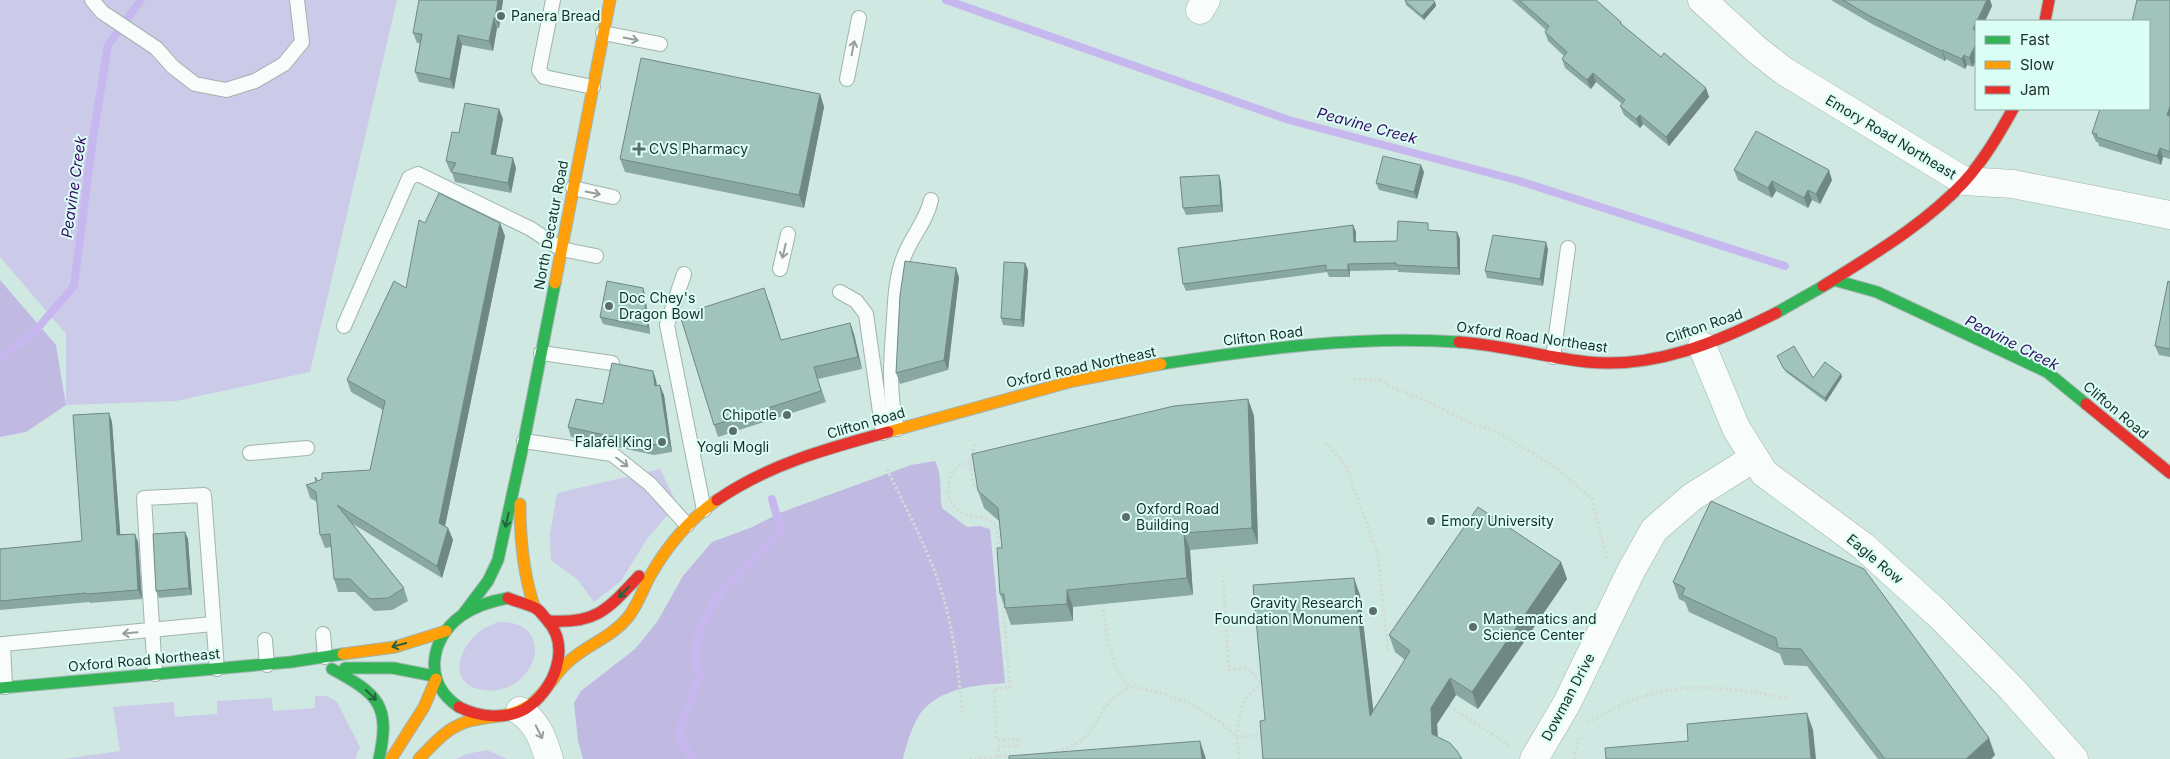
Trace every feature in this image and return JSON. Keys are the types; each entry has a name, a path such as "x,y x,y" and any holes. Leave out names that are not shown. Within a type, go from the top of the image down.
{"main road":[{"name":"North Decatur Road","path":"464,613 488,581 498,560 524,441 610,0"},
{"path":"2045,20 2049,0"},
{"path":"1793,305 1912,228 1964,182 1989,149 2012,110"},
{"name":"Clifton Road","path":"1675,354 1702,346 1752,326 1793,305 1834,280 1877,292 2047,372 2170,473"},
{"name":"Clifton Road","path":"1285,347 1340,342 1448,341 1513,348 1553,357 1595,363 1624,363"},
{"name":"Oxford Road Northeast","path":"1127,369 1285,347"},
{"name":"Oxford Road Northeast","path":"1624,363 1675,354"},
{"name":"Clifton Road","path":"421,757 448,731 463,723 498,718 520,711 542,694 572,658 607,637 628,616 669,544 687,525 704,510 744,482 807,455 1005,399 1127,369"},
{"name":"North Decatur Road","path":"521,455 520,528 529,593 534,606"},
{"path":"549,621 578,622 596,617 614,602 669,544"},
{"path":"391,759 424,707 435,677 435,653 446,631 464,613 478,605 508,598 534,606 549,621 556,633 560,658 556,675"},
{"name":"Oxford Road Northeast","path":"328,662 395,647 446,631"},
{"name":"Oxford Road Northeast","path":"2,687 291,662 328,662 393,668 435,677"},
{"path":"328,662 366,690 382,706 386,725 379,759"},
{"path":"435,677 447,698 454,704 488,718"}],"street":[{"name":"Emory Road Northeast","path":"1702,0 1757,50 1784,71 1964,182 2013,184 2170,215"},
{"name":"Eagle Row","path":"1702,346 1736,428 1764,473 1863,546 1937,613 2011,688 2074,759"},
{"name":"Dowman Drive","path":"1523,753 1567,703 1631,571 1654,530 1692,497 1754,458"},
{"path":"520,711 534,724 541,734 549,759"}],"lane":[{"path":"92,0 102,12 156,48 173,67 195,84 226,90 255,81 284,64 302,42 297,0"},
{"path":"553,0 539,70 544,77 593,87"},
{"path":"847,79 859,18"},
{"path":"603,33 660,44"},
{"path":"344,326 409,178 418,174 531,229 561,249 596,256"},
{"path":"573,188 613,197"},
{"path":"890,432 891,358 897,280 909,245 928,214 931,200"},
{"path":"780,269 788,234"},
{"path":"1553,357 1568,248"},
{"path":"684,274 668,325 704,510"},
{"path":"840,292 856,300 866,314 890,432"},
{"path":"541,353 612,363"},
{"path":"524,441 612,454 650,484 687,525"},
{"path":"250,453 307,448"},
{"path":"155,674 144,498 204,495 217,669"},
{"path":"2,687 3,644 213,624"},
{"path":"323,634 328,662"},
{"path":"265,640 267,665"}],"path":[{"path":"1354,378 1380,380 1395,389 1418,397 1469,422 1500,433 1558,469 1592,499 1608,562"},
{"path":"1326,442 1346,467 1378,554 1388,653"},
{"path":"975,444 970,462 974,487 980,486"},
{"path":"970,462 960,465 953,470 948,486 948,495 960,511 968,515 986,518 997,525 999,555"},
{"path":"887,470 927,553 943,596 958,657 962,713"},
{"path":"1223,575 1229,670 1248,668 1262,684 1264,701"},
{"path":"998,757 998,747 1018,746 1018,739 997,740 994,690 1010,688 1003,594"},
{"path":"1102,604 1114,666 1129,687"},
{"path":"1238,759 1240,712 1251,690 1262,684"},
{"path":"1039,754 1048,754 1068,748 1083,739 1096,725 1104,709 1115,696 1129,687 1151,689 1177,697 1212,716 1238,737 1268,735 1267,726"},
{"path":"1581,725 1632,700 1658,692 1687,687 1735,690 1789,699"},
{"path":"1449,706 1523,753"},
{"path":"1574,759 1580,734"},
{"path":"969,759 1020,756"}],"shaded area":[{"path":"0,0 397,0 310,372 176,401 66,405 66,334 0,257"},
{"path":"0,280 56,345 66,405 26,432 0,437"},
{"path":"935,461 940,478 942,508 967,527 980,526 990,529 1005,683 964,688 935,700 918,717 903,759 583,759 578,741 574,703 581,691 635,649 657,622 683,576 712,542 750,528 782,512 911,465"},
{"path":"660,469 677,504 647,539 621,581 594,602 578,580 551,560 550,534 557,493"},
{"path":"498,622 518,625 530,633 535,645 534,658 527,671 516,682 501,689 483,690 472,687 464,681 460,674 461,657 465,648 478,633"},
{"path":"315,696 327,696 337,702 360,747 355,759 63,759 120,751 113,707 174,702 175,717 217,714 217,701 272,698 273,711 315,708"},
{"path":"487,750 507,759 456,759 466,754"}],"building":[{"path":"419,0 498,0 489,41 458,35 450,79 415,72 422,34 413,33"},
{"path":"1406,0 1433,0 1435,2 1422,16"},
{"path":"1519,0 1596,0 1661,57 1664,53 1706,88 1666,137 1640,115 1636,119 1620,106 1625,100 1593,73 1587,80 1562,59 1567,52 1545,32 1549,26"},
{"path":"1843,0 1987,0 1977,20 1975,20 1973,29 1975,30 1975,46 1969,58 1964,55 1962,59 1868,15"},
{"path":"2137,0 2170,0 2170,106 2167,115 2170,116 2170,152 2160,148 2157,156 2096,137 2097,134 2092,133 2100,110 2150,110 2150,20 2132,20"},
{"path":"641,58 820,94 799,195 620,159"},
{"path":"465,103 499,109 491,154 513,158 508,183 451,172 456,163 446,161 452,132 459,133"},
{"path":"1756,131 1829,170 1816,194 1808,190 1804,198 1772,181 1768,188 1734,170"},
{"path":"1383,156 1421,165 1414,192 1376,183"},
{"path":"1219,175 1221,205 1183,208 1180,177"},
{"path":"439,193 500,223 439,523 448,528 437,566 337,505 404,588 388,598 370,599 350,579 334,579 330,534 320,535 316,492 306,485 316,482 315,477 318,481 322,479 322,473 370,470 385,401 347,380 394,281 406,288 419,220 425,223"},
{"path":"1398,221 1428,223 1428,230 1457,232 1458,268 1396,265 1396,263 1348,264 1348,270 1326,270 1326,265 1183,284 1178,248 1353,225 1354,242 1397,241"},
{"path":"1493,235 1546,242 1540,279 1485,271"},
{"path":"905,261 956,268 944,360 896,373 900,295"},
{"path":"1004,262 1025,263 1021,320 1001,318"},
{"path":"607,281 643,288 648,327 600,317"},
{"path":"2168,281 2170,282 2170,349 2155,346"},
{"path":"764,288 781,340 850,323 858,357 814,367 821,391 714,425 680,315"},
{"path":"1794,346 1813,378 1825,362 1841,374 1825,398 1784,369 1777,356"},
{"path":"612,363 653,371 655,386 660,385 669,443 650,445 568,427 576,399 603,404"},
{"name":"Oxford Road Building","path":"1248,399 1252,528 1184,533 1187,578 1067,590 1067,604 1005,608 1004,594 1000,594 997,548 1002,548 998,508 978,491 972,454 1174,406"},
{"path":"109,413 117,535 135,534 138,590 0,601 0,549 82,541 73,415"},
{"path":"1711,501 1864,569 1989,738 1966,759 1885,759 1801,649 1778,648 1776,638 1682,595 1685,588 1673,582"},
{"name":"Mathematics and Science Center","path":"1478,507 1561,562 1472,692 1450,678 1431,708 1432,734 1450,743 1462,759 1263,759 1260,721 1265,720 1253,585 1354,578 1370,716 1410,651 1389,635"},
{"path":"185,532 189,588 156,591 153,534"},
{"path":"1807,713 1811,759 1606,759 1605,748 1688,741 1687,724"},
{"path":"1200,741 1202,759 1009,759 1009,756"}],"waterway":[{"name":"Peavine Creek","path":"0,358 36,330 74,286 93,138 108,45 141,0"},
{"name":"Peavine Creek","path":"946,0 1289,120 1516,180 1785,266"},
{"path":"692,759 678,734 699,677 695,655 699,631 719,594 781,531 772,499"}],"traffic: fast":[{"path":"1776,313 1834,280 1877,292 2047,372 2086,404"},
{"path":"464,613 488,581 498,560 555,283"},
{"path":"1161,364 1235,353 1347,342 1384,340 1459,342"},
{"path":"459,707 447,697 435,674 434,662 442,637 450,626 466,612 483,604 508,598"},
{"path":"0,688 291,662 343,654"},
{"path":"345,668 393,668 434,676"},
{"path":"332,669 360,686 377,703 382,713 383,726 379,759"}],"traffic: slow":[{"path":"555,283 610,0"},
{"path":"888,432 1073,381 1161,364"},
{"path":"419,759 453,728 466,722 515,712 536,700 573,657 607,636 622,624 629,616 664,554 688,524 717,500"},
{"path":"520,504 523,556 534,606"},
{"path":"343,654 395,647 446,631"},
{"path":"391,759 424,707 436,679"}],"traffic: jam":[{"path":"2045,20 2049,0"},
{"path":"1823,286 1915,226 1948,198 1978,165 2012,110"},
{"path":"1459,342 1587,362 1637,361 1685,351 1731,334 1776,313"},
{"path":"2086,404 2170,473"},
{"path":"717,500 757,476 800,458 888,432"},
{"path":"549,621 579,620 590,617 610,606 639,576"},
{"path":"459,707 483,715 509,715 525,709 535,701 551,680 559,655 554,631 537,609 508,598"}],"place":[{"name":"Panera Bread","path":"501,16"},
{"name":"CVS Pharmacy","path":"639,149"},
{"name":"Doc Chey's Dragon Bowl","path":"609,306"},
{"name":"Chipotle","path":"787,415"},
{"name":"Yogli Mogli","path":"733,431"},
{"name":"Falafel King","path":"662,442"},
{"name":"Oxford Road Building","path":"1126,517"},
{"name":"Emory University","path":"1431,521"},
{"name":"Gravity Research Foundation Monument","path":"1373,611"},
{"name":"Mathematics and Science Center","path":"1473,627"}]}
